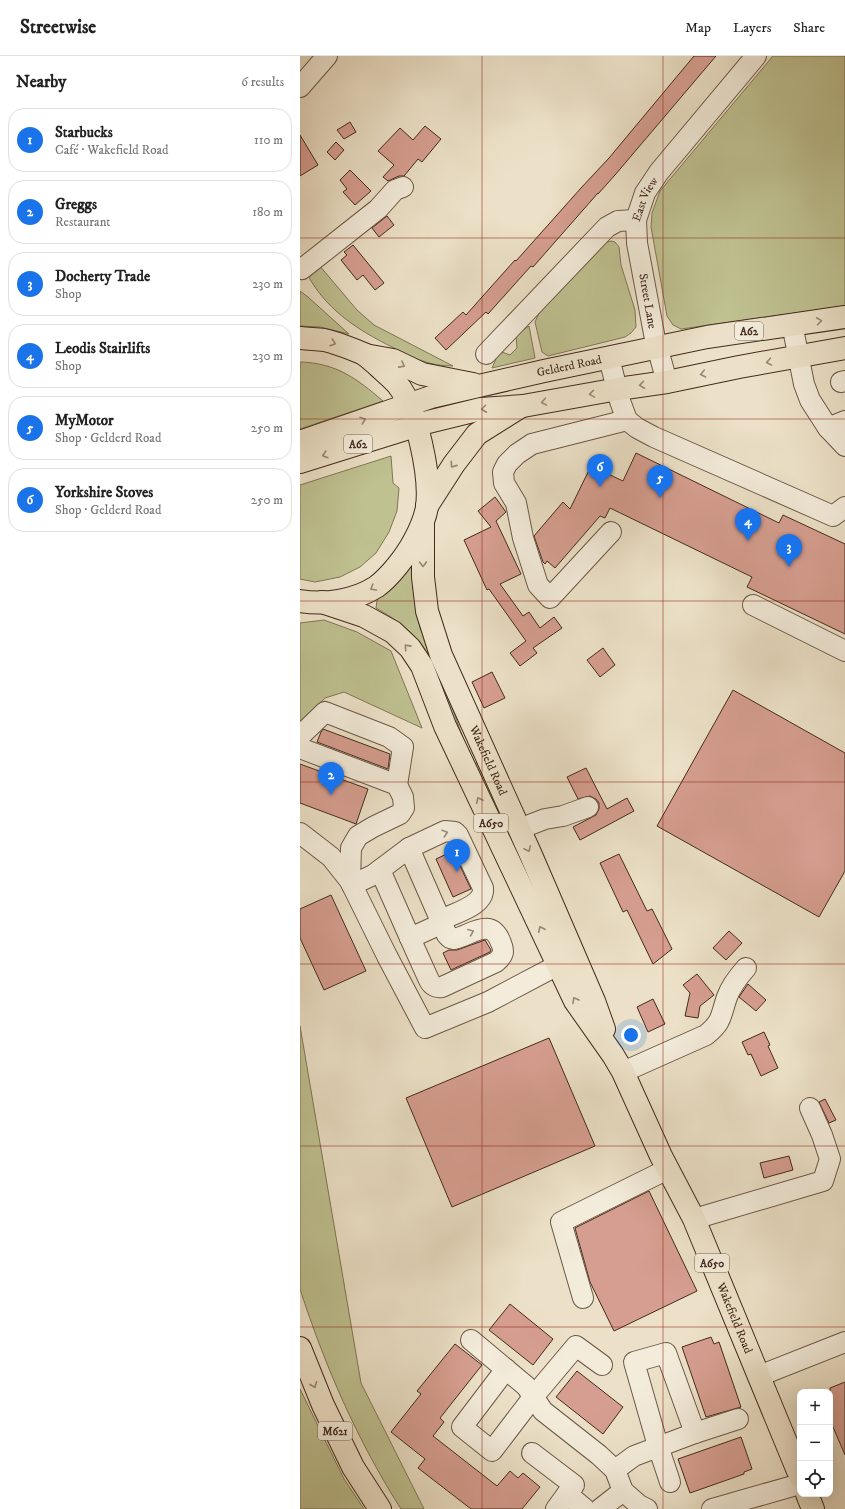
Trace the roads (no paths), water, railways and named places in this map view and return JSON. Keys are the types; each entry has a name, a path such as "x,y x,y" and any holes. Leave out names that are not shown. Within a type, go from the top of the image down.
{"main road":[{"name":"Gelderd Road","path":"300,442 431,397 544,370 707,337 845,317"},
{"path":"300,338 324,340 365,355 393,360 422,374 480,386"},
{"name":"A62","path":"300,462 416,426 481,409 523,406 667,382 739,367 845,348"},
{"name":"Wakefield Road","path":"365,355 386,373 398,386 409,405 416,426 425,466 423,577 427,611 441,655 519,829 566,961"},
{"path":"308,603 341,601 377,586 399,565 410,548 425,516 454,464 477,434 523,406"},
{"name":"Wakefield Road","path":"308,603 364,616 393,632 410,648 422,666 445,726 566,961 594,1001 618,1063 668,1169 694,1218 797,1469"},
{"name":"M621","path":"300,1348 323,1405 353,1467 380,1509"},
{"path":"808,1497 814,1509"}],"street":[{"path":"300,86 326,56"},
{"name":"East View","path":"486,354 504,340 607,227 618,221 636,220 645,193 659,172 756,56"},
{"path":"300,268 302,269 367,218 378,209 395,190 403,186"},
{"name":"Street Lane","path":"636,220 637,243 656,347 667,382"},
{"path":"792,324 804,384 810,400 837,424 845,446"},
{"path":"608,358 627,420 636,428 833,516 845,506"},
{"path":"611,532 550,598 538,585 523,538 516,503 504,483 503,472 507,464 517,454 532,444 627,420"},
{"path":"753,605 845,651"},
{"path":"300,736 325,712 389,737 403,748 397,785 403,797 404,808 400,814 358,836 351,848 351,883"},
{"path":"300,748 397,785"},
{"path":"519,829 545,819 563,816 588,807"},
{"path":"351,883 373,875 409,848 445,832 455,832 458,835 483,888 484,894 477,903 410,938"},
{"path":"300,833 331,857 351,883 425,1028 488,1002 566,961"},
{"path":"380,870 431,985 436,988 442,987 496,962 501,957 504,949 495,933 489,929 482,928 454,939 450,938 409,848"},
{"path":"618,1063 706,1035 717,1026 731,989 736,979 746,968"},
{"path":"694,1218 823,1181 830,1159 822,1135 810,1108"},
{"path":"583,1298 561,1222 668,1169"},
{"path":"471,1340 526,1386 543,1411 616,1470 622,1491 639,1505 647,1509"},
{"path":"759,1376 845,1342"},
{"path":"506,1369 462,1427 492,1451 534,1396 576,1346 602,1365"},
{"path":"670,1482 634,1362 666,1353 695,1433"},
{"path":"616,1470 634,1456 658,1446 738,1419"},
{"path":"532,1453 574,1485 561,1502 585,1509"},
{"path":"712,1509 797,1485"},
{"path":"600,1509 622,1491"}],"place":[{"name":"Yorkshire Stoves","path":"600,487"},
{"name":"MyMotor","path":"660,498"},
{"name":"Leodis Stairlifts","path":"748,541"},
{"name":"Docherty Trade","path":"789,567"},
{"name":"Greggs","path":"331,795"},
{"name":"Starbucks","path":"457,872"}]}
